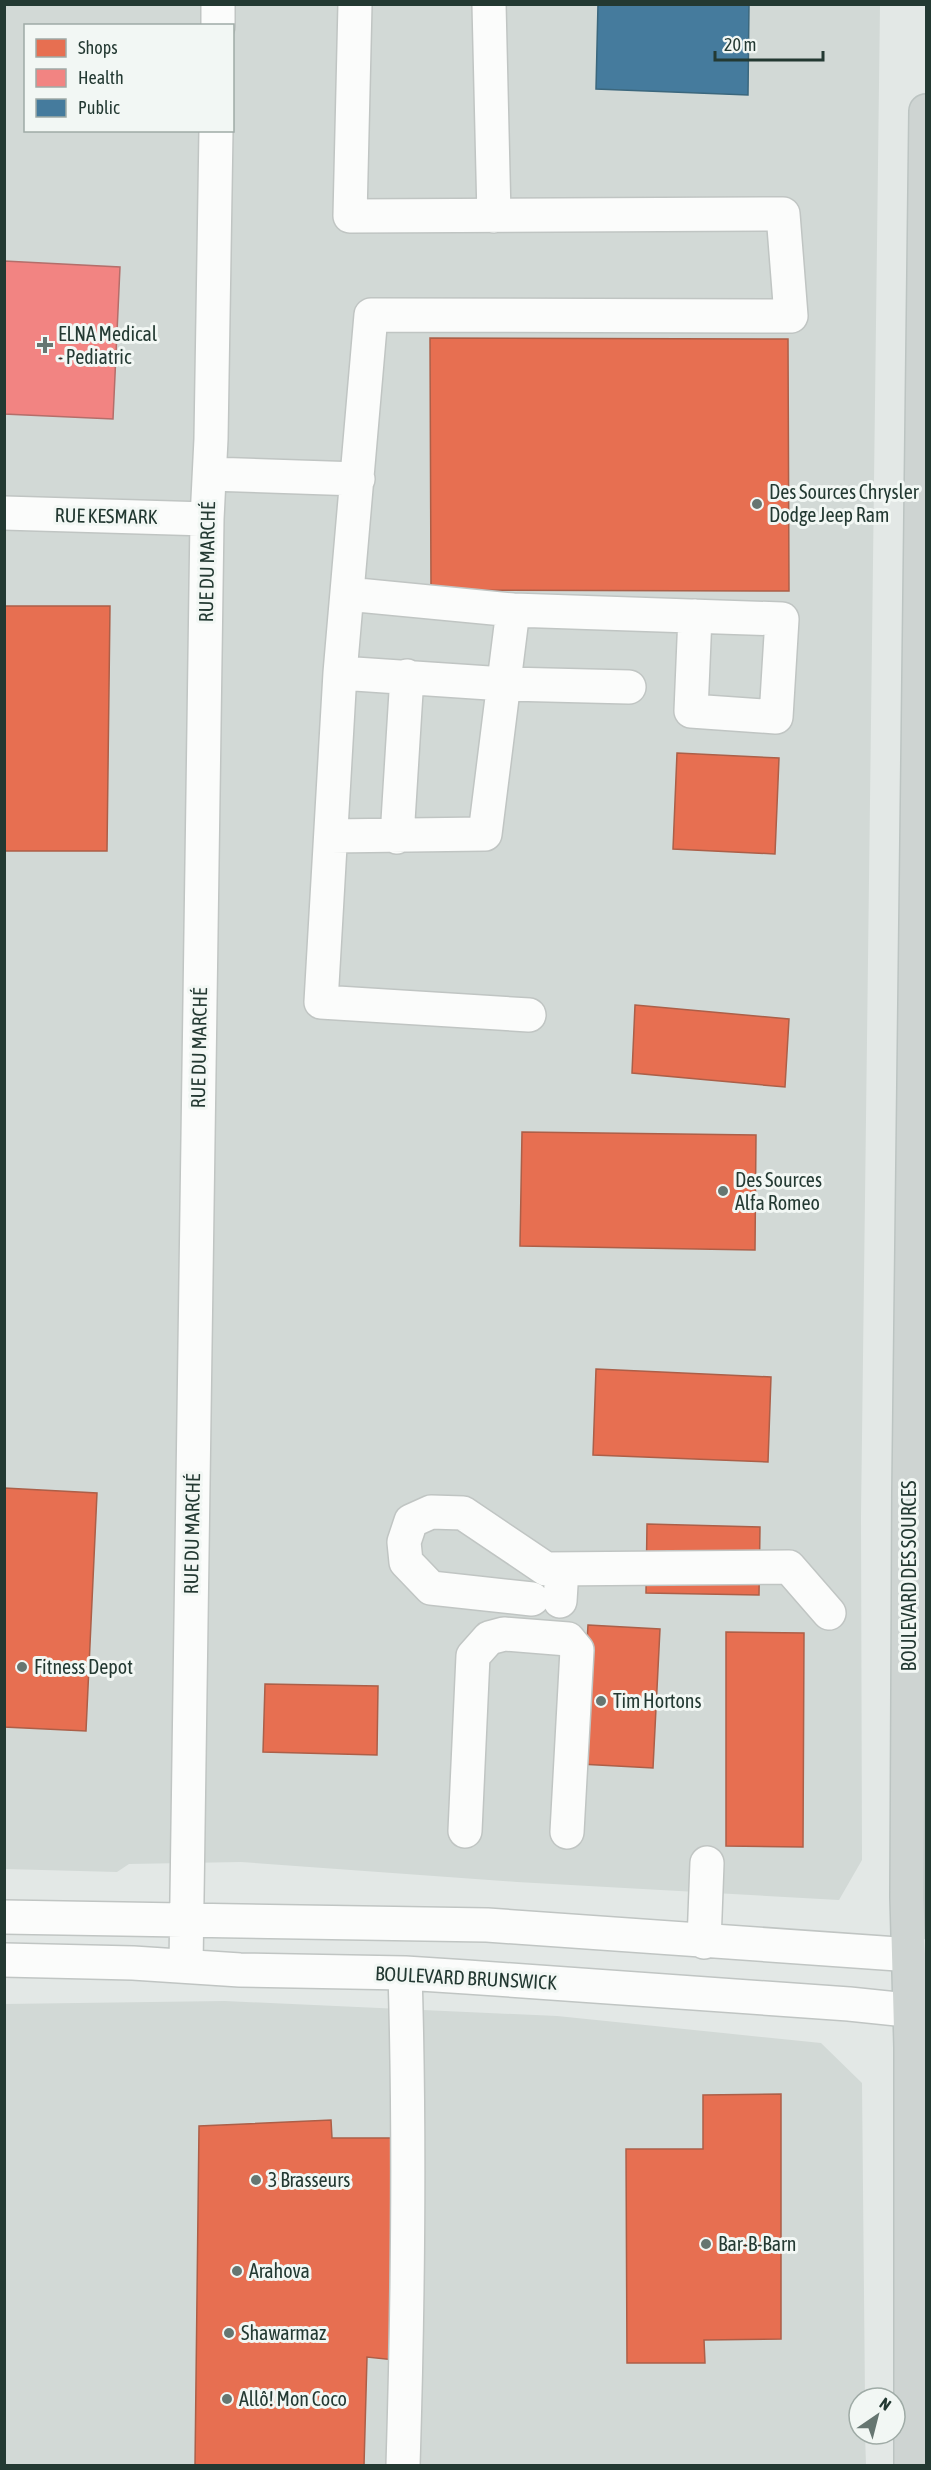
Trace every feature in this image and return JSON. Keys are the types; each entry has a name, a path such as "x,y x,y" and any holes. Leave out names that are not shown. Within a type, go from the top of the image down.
{"main road":[{"name":"BOULEVARD DES SOURCES","path":"911,2466 918,2011 909,1491 927,111"}],"street":[{"path":"218,4 218,24"},
{"path":"355,4 350,216 783,214 791,316 371,315 340,673 321,1002 529,1015"},
{"path":"489,4 494,216"},
{"name":"RUE DU MARCHÉ","path":"186,1966 207,519 210,474 216,132"},
{"path":"210,474 358,479"},
{"name":"RUE KESMARK","path":"4,513 207,519"},
{"path":"347,594 513,610 782,617 776,717 691,711 694,616"},
{"path":"331,836 397,837 484,834 513,610"},
{"path":"340,673 504,684 629,687"},
{"path":"397,837 407,676"},
{"path":"552,1590 789,1567 829,1613"},
{"path":"465,1830 472,1656 489,1638 504,1634 568,1639 577,1650 567,1832"},
{"path":"704,1942 707,1863"},
{"path":"4,1917 487,1925 704,1942 917,1955"},
{"name":"BOULEVARD BRUNSWICK","path":"4,1960 240,1970 405,1973 918,2011"},
{"path":"403,2466 408,2052 405,1973"}],"shaded area":[{"path":"5,5 880,5 861,1517 862,1860 839,1900 517,1882 241,1862 129,1864 117,1872 5,1869"},
{"path":"225,2001 557,2016 821,2043 862,2083 865,2386 847,2386 847,2446 865,2446 866,2465 5,2465 4,2004"}],"building: Shops":[{"path":"430,338 788,339 789,591 431,590"},
{"path":"4,606 110,606 107,851 4,851"},
{"path":"677,753 779,758 775,854 673,849"},
{"path":"635,1005 789,1019 785,1087 632,1073"},
{"path":"522,1132 756,1135 755,1250 520,1246"},
{"path":"596,1369 771,1377 768,1462 593,1455"},
{"path":"4,1488 97,1493 86,1731 4,1727"},
{"path":"647,1524 760,1527 759,1595 646,1593"},
{"path":"588,1625 660,1629 653,1768 580,1764"},
{"path":"726,1632 804,1633 803,1847 726,1846"},
{"path":"265,1684 378,1686 377,1755 263,1752"},
{"path":"781,2094 781,2339 704,2340 705,2363 627,2363 626,2149 703,2149 703,2095"},
{"path":"331,2120 332,2138 393,2138 395,2360 367,2357 364,2466 195,2466 199,2126"}],"building: Health":[{"path":"4,261 120,267 113,419 4,414"}],"building: Public":[{"path":"598,4 749,4 748,95 596,89"}],"place":[{"name":"ELNA Medical - Pediatric","path":"45,345"},
{"name":"Des Sources Chrysler Dodge Jeep Ram","path":"757,504"},
{"name":"Des Sources Alfa Romeo","path":"723,1191"},
{"name":"Fitness Depot","path":"22,1667"},
{"name":"Tim Hortons","path":"601,1701"},
{"name":"3 Brasseurs","path":"256,2180"},
{"name":"Bar-B-Barn","path":"706,2244"},
{"name":"Arahova","path":"237,2271"},
{"name":"Shawarmaz","path":"229,2333"},
{"name":"Allô! Mon Coco","path":"227,2399"}]}
